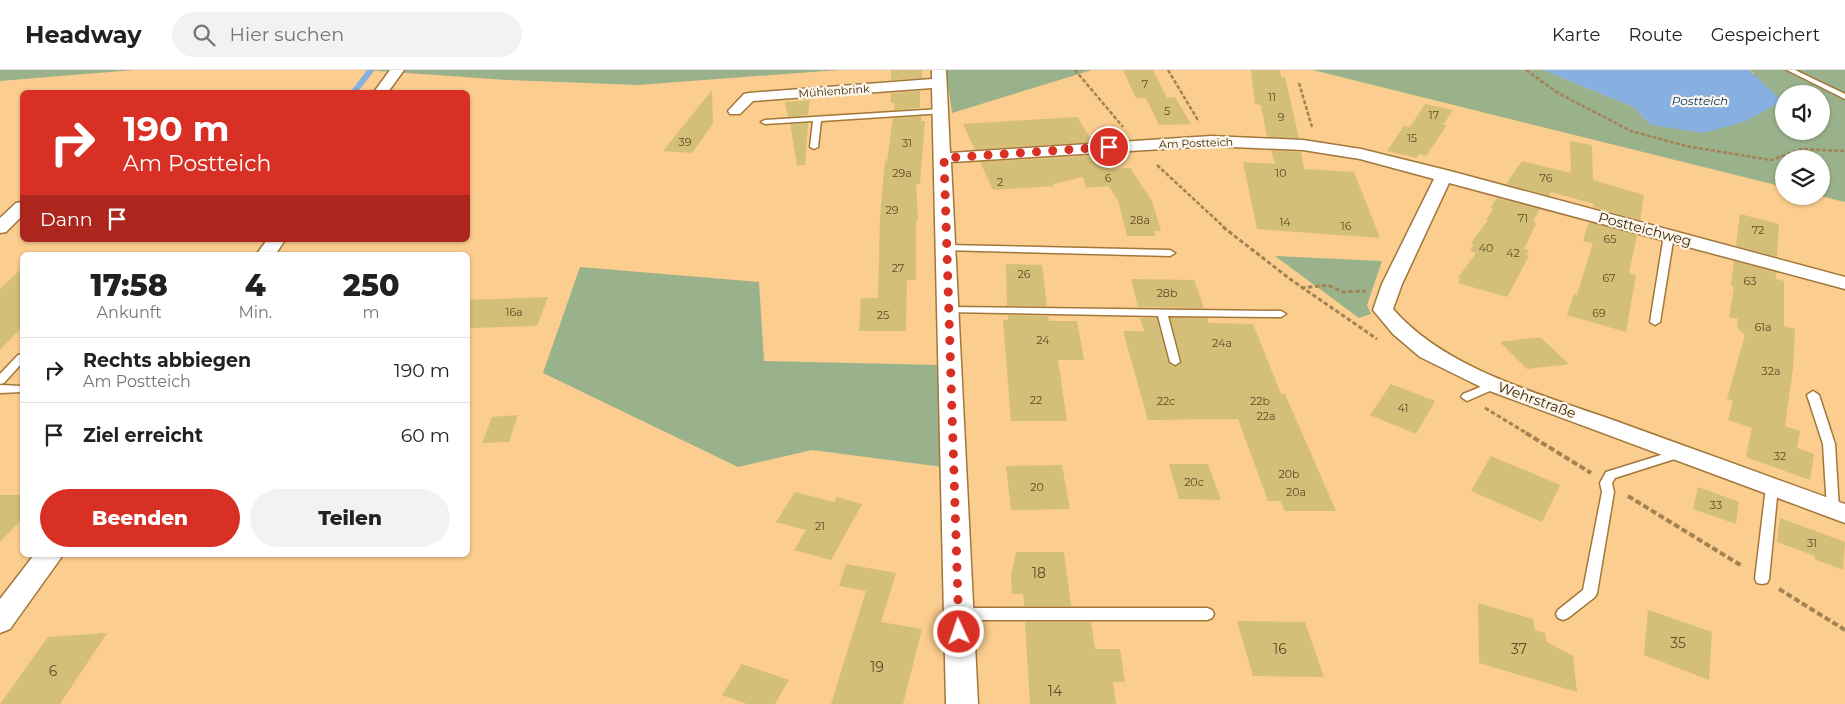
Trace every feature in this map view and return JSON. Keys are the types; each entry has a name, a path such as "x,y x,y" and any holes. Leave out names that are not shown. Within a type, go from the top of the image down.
{"street":[{"path":"382,90 397,70"},
{"name":"Mühlenbrink","path":"735,111 749,97 939,76 944,158 962,704"},
{"name":"Am Postteich","path":"944,158 1211,141 1259,142 1318,147 1361,154 1444,176"},
{"name":"Postteichweg","path":"1444,176 1845,283"},
{"name":"Wehrstraße","path":"1444,176 1392,284 1383,310 1400,330 1428,352 1496,385 1839,512"},
{"path":"0,228 20,209"},
{"path":"0,621 10,591 47,557"}],"lane":[{"path":"1790,70 1845,97"},
{"path":"765,122 941,111"},
{"path":"814,147 817,119"},
{"path":"1655,322 1669,235"},
{"path":"947,248 1170,253"},
{"path":"949,310 1281,314"},
{"path":"1162,313 1175,362"},
{"path":"0,381 20,359"},
{"path":"1467,397 1496,385"},
{"path":"0,389 20,390"},
{"path":"1813,395 1829,444 1839,512"},
{"path":"1563,614 1590,594 1608,492 1606,483 1610,475 1681,453"},
{"path":"1762,579 1772,487"},
{"path":"958,614 1206,614"}],"path":[{"path":"1168,70 1211,141"},
{"path":"1526,70 1558,93 1631,132 1686,146 1771,160 1802,149 1845,151"},
{"path":"1299,84 1318,147"},
{"path":"1301,288 1314,285 1328,285 1343,292 1371,291"}],"green space":[{"path":"0,70 134,70 0,81"},
{"path":"364,70 839,70 637,85 507,80"},
{"path":"946,70 1092,70 952,113"},
{"path":"1313,70 1543,70 1633,107 1651,125 1754,73 1749,70 1845,70 1845,202 1830,198 1830,150 1775,150 1775,185"},
{"path":"1275,256 1382,261 1367,305 1371,314 1359,318"},
{"path":"580,267 759,282 764,361 940,365 943,467 812,450 738,467 543,373"}],"water":[{"name":"Postteich","path":"1543,70 1749,70 1775,94 1775,105 1746,121 1703,133 1651,125 1633,107"}],"building":[{"path":"891,70 922,70 922,78 891,80"},
{"path":"1123,70 1153,70 1167,98 1175,97 1191,124 1159,125 1146,98 1136,98"},
{"path":"1251,70 1280,70 1281,77 1285,77 1299,138 1267,137 1261,105 1255,104"},
{"path":"712,90 713,124 692,153 663,151"},
{"path":"920,91 920,108 894,110 895,103 891,103 891,93"},
{"path":"810,100 808,115 788,117 785,102"},
{"path":"1425,104 1453,110 1443,125 1447,125 1426,156 1419,154 1417,158 1387,151 1404,126 1410,127"},
{"path":"921,116 921,121 925,121 920,184 916,184 918,220 916,220 916,280 907,280 906,331 859,331 861,298 878,298 880,216 885,161 887,161 893,118"},
{"path":"1077,117 1093,142 975,150 963,124"},
{"path":"808,123 805,165 797,165 790,124"},
{"path":"1570,141 1592,145 1593,180 1644,195 1640,220 1593,207 1594,204 1551,192 1549,196 1506,184 1522,161 1571,173"},
{"path":"1271,150 1301,152 1304,169 1354,172 1380,238 1257,229 1243,162 1275,164"},
{"path":"1101,155 1110,169 1130,168 1152,201 1161,231 1154,231 1156,236 1127,236 1118,200 1108,186 1086,188 1083,177 1053,184 1054,186 993,190 980,162"},
{"path":"1497,198 1540,209 1533,221 1536,224 1524,249 1529,250 1526,255 1529,256 1507,297 1458,283 1461,279 1458,278 1476,253 1470,251 1474,244 1471,243 1488,220 1486,220 1493,209 1490,208"},
{"path":"1740,214 1779,224 1777,257 1736,246"},
{"path":"1589,222 1637,235 1629,273 1636,275 1626,332 1567,315 1574,294 1577,295 1593,243 1583,241"},
{"path":"1734,261 1776,273 1776,279 1784,281 1784,326 1795,329 1793,368 1785,426 1800,431 1797,448 1814,454 1810,480 1746,457 1752,428 1728,420 1733,401 1727,399 1745,335 1737,328 1738,319 1729,317 1734,287 1731,286"},
{"path":"1006,264 1042,265 1047,306 1007,306"},
{"path":"20,270 20,329 0,350 0,289"},
{"path":"1131,279 1194,280 1204,308 1138,307"},
{"path":"548,297 537,326 470,328 470,300"},
{"path":"1008,315 1048,316 1049,321 1077,321 1084,360 1058,360 1067,421 1011,421 1003,320 1008,320"},
{"path":"1140,318 1157,318 1168,362 1174,367 1182,362 1170,318 1207,318 1209,323 1253,324 1281,394 1285,394 1336,511 1285,511 1280,501 1268,501 1238,419 1148,420 1123,331 1144,331"},
{"path":"1540,337 1569,364 1527,369 1500,342"},
{"path":"1391,384 1435,401 1416,434 1370,415"},
{"path":"518,415 509,442 482,443 492,417"},
{"path":"1491,456 1560,485 1542,522 1471,491"},
{"path":"1169,464 1208,464 1221,500 1179,499"},
{"path":"1062,465 1070,509 1011,510 1006,466"},
{"path":"1698,487 1739,502 1736,524 1693,509"},
{"path":"795,492 834,502 837,497 862,504 831,560 794,550 806,530 776,522"},
{"path":"0,495 20,495 20,521 0,542"},
{"path":"1780,518 1845,542 1843,570 1814,559 1815,556 1777,542"},
{"path":"1016,552 1064,552 1071,606 1024,606 1023,594 1012,594 1011,575"},
{"path":"846,564 896,573 881,622 922,629 903,704 831,704 866,591 839,586"},
{"path":"1478,603 1533,619 1535,630 1545,633 1547,642 1573,656 1577,692 1479,663"},
{"path":"1648,610 1712,632 1709,680 1644,655"},
{"path":"1237,621 1305,622 1324,677 1253,676"},
{"path":"1025,622 1091,622 1095,649 1120,649 1125,682 1113,682 1116,704 1030,704"},
{"path":"107,633 60,704 0,704 48,637"},
{"path":"742,664 789,680 775,704 747,704 722,695"}],"waterway":[{"path":"356,90 371,70"}],"route":[{"path":"959,632 944,158 1109,147"}]}
